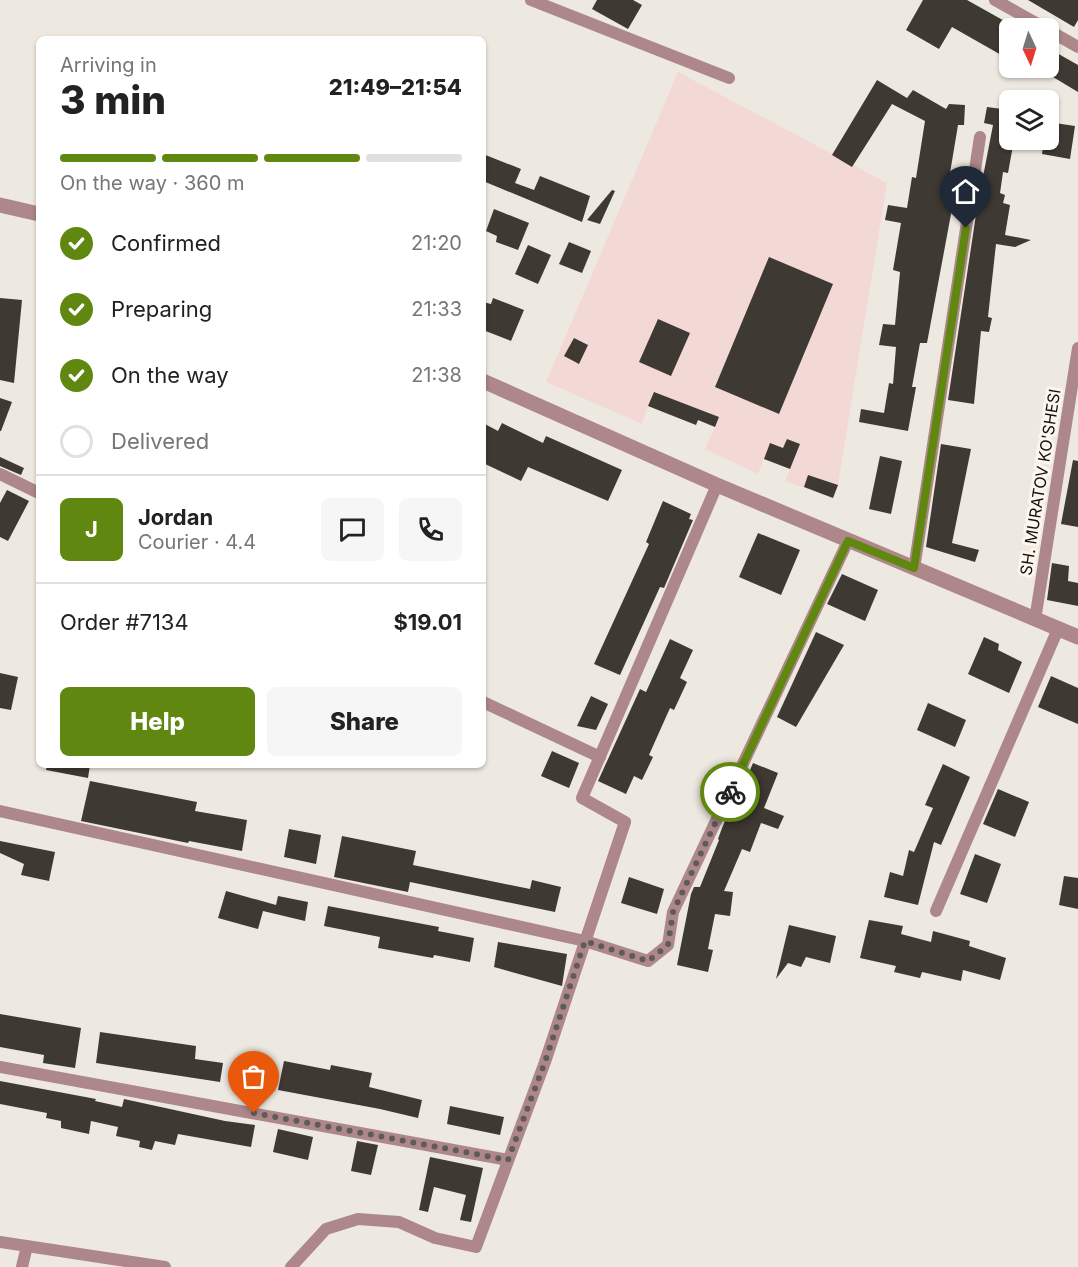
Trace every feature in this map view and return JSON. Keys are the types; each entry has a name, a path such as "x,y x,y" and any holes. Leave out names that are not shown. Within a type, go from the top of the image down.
{"street":[{"path":"531,0 729,78"},
{"path":"995,0 1027,18"},
{"path":"1059,36 1078,47"},
{"path":"914,568 980,137"},
{"path":"0,205 36,213"},
{"name":"SH. MURATOV KO'SHESI","path":"1035,620 1078,348"},
{"path":"486,382 717,485 1078,637"},
{"path":"0,474 36,492"},
{"path":"291,1267 326,1229 358,1219 399,1221 435,1238 476,1247 545,1062 625,822 582,798 717,485"},
{"path":"0,811 585,941 648,961 668,945 673,912 848,541"},
{"path":"936,911 1058,629"},
{"path":"486,703 600,757"},
{"path":"0,1066 508,1160"},
{"path":"0,1242 165,1267"},
{"path":"22,1267 27,1246"}],"shaded area":[{"path":"678,72 887,183 838,485 833,498 785,481 790,469 764,459 758,474 705,449 715,427 699,420 696,425 648,406 642,424 546,382"}],"building":[{"path":"597,0 633,0 642,5 628,29 592,9"},
{"path":"923,0 967,0 999,18 999,54 952,27 939,49 906,30"},
{"path":"1028,0 1078,0 1078,20 1074,27"},
{"path":"1059,54 1078,65 1078,92 1055,78 1059,78"},
{"path":"877,80 907,98 913,90 946,109 949,104 965,105 964,125 958,125 946,197 954,198 927,343 920,343 912,387 916,387 908,431 859,422 861,409 884,413 889,383 893,384 896,347 879,345 883,324 895,325 900,272 893,270 901,223 885,220 888,205 907,208 912,177 916,178 925,121 892,104 852,167 832,155"},
{"path":"987,107 999,109 999,150 1012,150 1008,173 1003,172 1000,193 1005,195 1003,203 1010,205 1005,235 1031,240 1015,247 996,244 988,317 992,318 989,332 981,331 974,404 948,400 977,208 993,125 984,123"},
{"path":"1059,124 1075,126 1070,159 1042,154 1043,150 1059,150"},
{"path":"486,155 521,169 515,183 534,190 540,176 590,196 582,222 486,182"},
{"path":"612,190 615,191 600,224 587,220"},
{"path":"494,209 529,223 518,250 496,242 497,236 486,231"},
{"path":"569,242 591,251 582,273 559,264"},
{"path":"528,245 551,255 538,284 515,274"},
{"path":"769,257 833,284 779,414 715,387"},
{"path":"0,298 22,300 14,383 0,380"},
{"path":"493,298 524,310 511,341 486,331 486,303 491,304"},
{"path":"658,319 690,333 671,376 639,362"},
{"path":"574,338 588,345 579,364 564,356"},
{"path":"654,392 719,417 715,427 698,420 696,425 648,406"},
{"path":"0,398 12,402 1,431 0,431"},
{"path":"502,423 543,443 546,436 622,470 608,501 528,467 521,481 486,464 486,425 498,431"},
{"path":"787,439 800,444 790,469 764,459 770,443 783,448"},
{"path":"941,444 971,449 952,543 979,550 975,562 926,547"},
{"path":"880,456 902,461 891,514 869,509"},
{"path":"0,457 24,468 21,475 0,466"},
{"path":"1073,460 1078,461 1078,527 1061,524"},
{"path":"808,475 838,485 833,498 804,487"},
{"path":"7,490 29,501 8,541 0,537 0,503"},
{"path":"663,501 691,514 689,519 693,520 664,588 660,587 620,675 594,664 649,544 646,542"},
{"path":"758,533 800,550 781,595 739,577"},
{"path":"1052,563 1069,566 1068,581 1078,583 1078,606 1047,600"},
{"path":"842,574 878,590 865,621 827,604"},
{"path":"816,632 844,645 796,727 777,717"},
{"path":"984,637 999,644 998,650 1022,662 1009,693 968,674"},
{"path":"670,639 693,650 680,678 687,682 674,710 670,708 649,755 653,757 642,780 634,776 626,794 598,781 640,689 646,692"},
{"path":"0,673 18,677 11,710 0,708"},
{"path":"1051,676 1078,688 1078,724 1038,707"},
{"path":"591,696 608,704 596,730 577,726"},
{"path":"928,703 966,720 955,747 917,730"},
{"path":"552,751 579,763 569,788 541,776"},
{"path":"753,763 778,773 764,808 784,816 778,829 761,823 750,852 742,849 724,891 733,892 730,916 715,914 708,949 713,950 708,972 677,965 691,894 694,887 700,887 722,828 734,801 737,802"},
{"path":"943,764 970,777 941,845 934,842 918,905 884,897 890,872 903,876 909,850 914,852 933,808 925,805"},
{"path":"46,768 90,768 88,778 46,770"},
{"path":"90,781 197,802 195,811 247,820 242,851 189,841 188,843 81,821"},
{"path":"998,789 1029,802 1015,837 983,824"},
{"path":"289,829 321,835 316,864 284,857"},
{"path":"342,836 416,851 413,865 530,889 532,880 561,887 555,912 410,882 408,892 334,877"},
{"path":"0,841 55,852 49,881 21,875 24,864 0,853"},
{"path":"975,854 1001,864 987,903 960,894"},
{"path":"1064,876 1078,878 1078,909 1059,905"},
{"path":"629,877 664,889 657,914 621,903"},
{"path":"226,891 276,905 278,896 308,902 305,921 263,911 258,929 218,918"},
{"path":"328,906 439,927 438,931 474,938 470,962 378,948 380,937 324,926"},
{"path":"869,920 903,926 901,934 931,942 933,931 970,941 969,946 1006,958 1000,980 963,970 961,981 922,972 920,978 894,972 896,966 860,958"},
{"path":"789,925 836,936 830,963 806,957 801,967 788,963 776,979"},
{"path":"498,942 567,954 562,986 494,967"},
{"path":"0,1014 81,1028 75,1068 43,1063 44,1055 0,1047"},
{"path":"100,1032 196,1046 195,1059 223,1063 220,1082 96,1063"},
{"path":"284,1061 330,1070 331,1065 372,1073 369,1087 422,1100 418,1118 278,1090"},
{"path":"0,1081 96,1099 95,1101 122,1107 124,1099 225,1121 255,1125 251,1147 178,1134 175,1145 155,1141 152,1150 139,1147 140,1141 116,1136 118,1127 91,1121 89,1134 61,1128 61,1121 46,1118 47,1113 0,1104"},
{"path":"450,1106 504,1117 500,1135 447,1124"},
{"path":"278,1129 313,1137 308,1160 273,1152"},
{"path":"357,1141 378,1145 371,1175 351,1171"},
{"path":"430,1157 483,1168 471,1222 460,1220 466,1195 434,1187 428,1212 419,1210"}],"way so far":[{"path":"254,1113 508,1160 545,1062 585,941 648,961 668,945 673,912 730,792"}],"route":[{"path":"730,792 848,541 914,568 966,228"}]}
